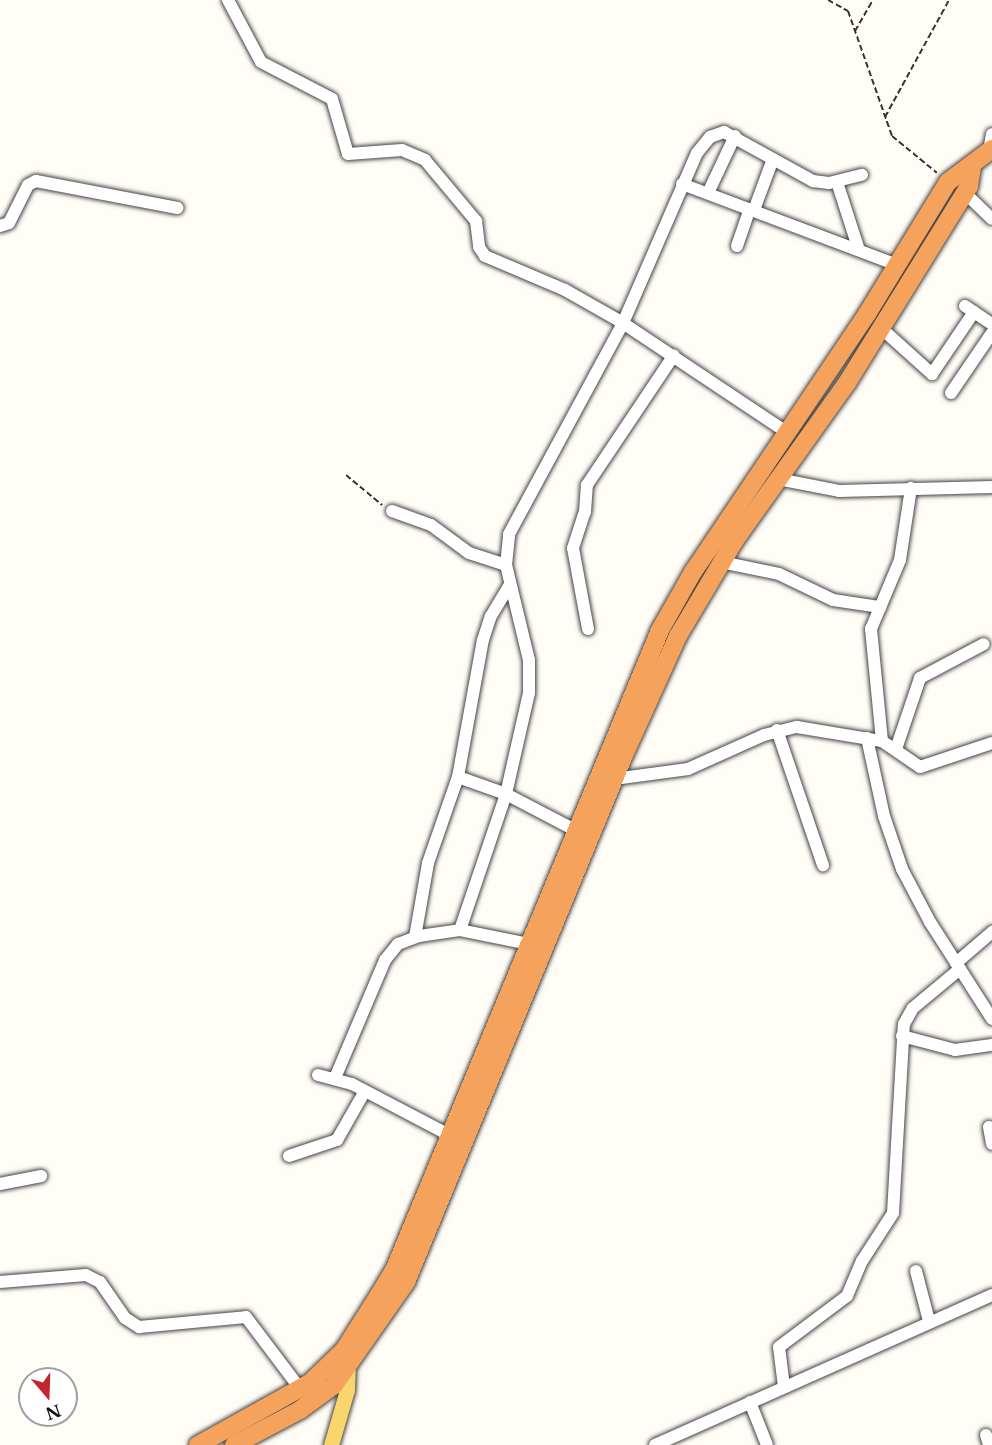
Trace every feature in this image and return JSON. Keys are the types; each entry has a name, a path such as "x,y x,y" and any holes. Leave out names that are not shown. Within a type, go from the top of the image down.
{"highway":[{"path":"198,1445 301,1390 347,1358 395,1268 448,1135 660,630 693,572 788,433 898,265 948,182 972,166 991,145"},
{"path":"234,1445 319,1398 406,1282 614,779 678,636 721,561 881,328 965,193 972,166"}],"main road":[{"path":"331,1445 343,1410 347,1358"}],"street":[{"path":"228,0 261,62 332,99 348,154 402,150 418,155 476,221 479,247 485,256 557,286 623,323 788,433"},
{"path":"460,930 506,794 530,676 526,643 506,565 509,534 517,515 623,323 682,183 710,137 724,132 735,136 813,181 837,182 862,175"},
{"path":"708,193 735,136"},
{"path":"737,246 773,159"},
{"path":"0,226 9,223 28,185 36,181 177,208"},
{"path":"837,182 859,250"},
{"path":"682,183 898,265"},
{"path":"965,193 992,219"},
{"path":"881,328 932,374 970,309 992,324"},
{"path":"951,393 992,333"},
{"path":"588,629 573,548 585,512 587,485 674,355"},
{"path":"778,479 839,491 992,487"},
{"path":"882,741 870,638 902,553 911,488"},
{"path":"392,511 431,525 469,553 506,565"},
{"path":"721,561 779,574 833,600 880,607"},
{"path":"415,937 428,862 458,777 483,640 490,616 510,584"},
{"path":"896,749 920,678 984,644"},
{"path":"614,779 688,769 777,730 808,728 882,741 915,765 925,767 992,743"},
{"path":"777,730 823,865"},
{"path":"867,738 884,816 902,869 992,1020"},
{"path":"458,777 506,794 575,831"},
{"path":"336,1078 385,960 398,944 415,937 460,930 529,944"},
{"path":"783,1387 779,1347 848,1296 861,1261 893,1213 902,1036 913,1008 992,932"},
{"path":"902,1036 955,1050 992,1045"},
{"path":"318,1075 336,1078 448,1135"},
{"path":"289,1156 337,1140 364,1091"},
{"path":"989,1127 992,1144"},
{"path":"0,1184 41,1176"},
{"path":"916,1271 929,1321"},
{"path":"0,1282 52,1275 86,1275 100,1282 125,1318 139,1326 246,1317 301,1390"},
{"path":"655,1445 929,1321 992,1295"},
{"path":"750,1402 767,1445"}],"path":[{"path":"828,0 848,11 892,136 948,182"},
{"path":"855,31 873,0"},
{"path":"885,117 949,0"},
{"path":"346,475 373,500 392,511"}]}
